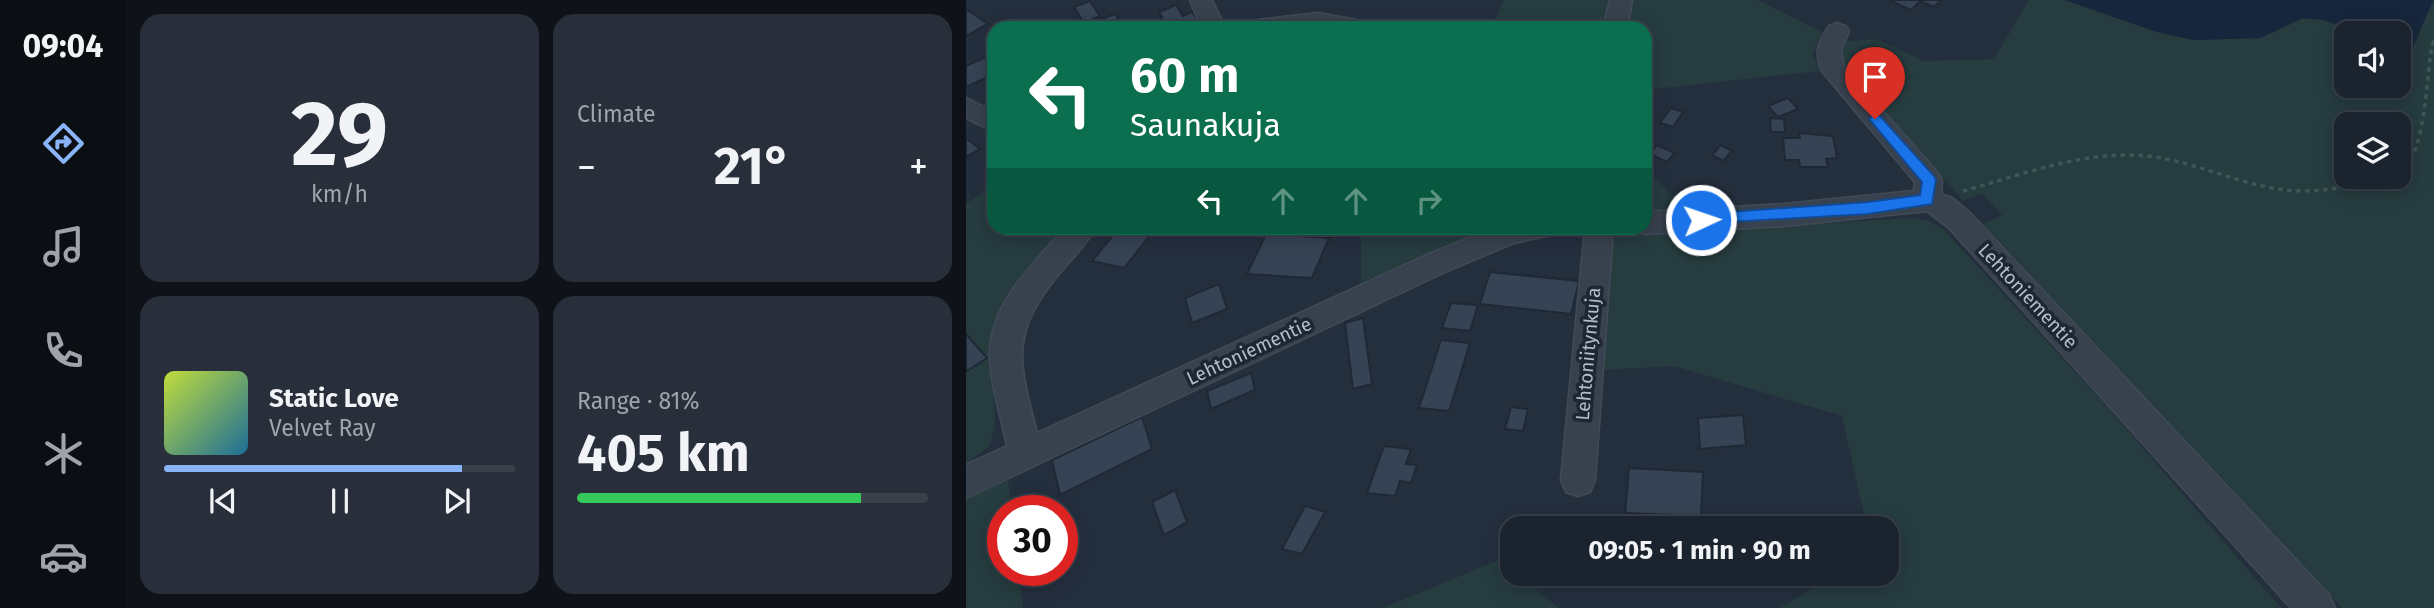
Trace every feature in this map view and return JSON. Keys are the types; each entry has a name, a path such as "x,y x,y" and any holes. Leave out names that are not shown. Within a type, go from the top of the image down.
{"street":[{"path":"1201,0 1210,21"},
{"path":"1616,21 1621,0"},
{"path":"1652,223 1784,215 1927,200 1929,180 1833,70 1828,59 1829,44 1837,31"},
{"path":"966,107 987,119"},
{"name":"Lehtoniementie","path":"1927,200 1941,205 1959,220 2312,606"},
{"path":"1026,454 1005,345 1011,323 1022,300 1076,235"},
{"name":"Lehtoniementie","path":"966,482 1437,263 1505,235"},
{"name":"Lehtoniitynkuja","path":"1578,480 1598,235"}],"path":[{"path":"2411,158 2429,90 2428,59 2434,39"},
{"path":"1927,200 2092,159 2135,155 2189,165 2266,186 2305,191 2334,188"}],"green space":[{"path":"1504,0 1611,0 1605,21 1495,21"},
{"path":"1631,0 1758,0 1822,32 1813,54 1819,71 1652,89 1652,21 1626,21"},
{"path":"2029,0 2065,0 2157,32 2193,40 2260,38 2303,18 2334,24 2334,98 2411,98 2411,48 2434,0 2434,608 2342,608 1983,224 2002,215 1983,194 1963,200 1840,60 1842,42 1877,39 1924,61 1994,59"},
{"path":"1652,175 1689,212 1652,212"},
{"path":"987,189 987,235 1061,235 1014,290 993,328 995,425 990,445 966,464 966,204"},
{"path":"1910,218 1929,221 1945,231 2111,411 2281,608 1780,608 1816,586 1899,586 1899,516 1864,516 1842,416 1674,366 1602,370 1609,236"},
{"path":"1361,235 1478,235 1361,286"},
{"path":"1007,473 1010,495 987,495 987,586 1021,586 1023,608 966,608 966,492"},
{"path":"1499,560 1500,586 1532,586 1559,608 1382,608"}],"water":[{"path":"2065,0 2433,0 2411,51 2411,21 2334,21 2334,24 2303,18 2260,38 2193,40 2157,32"}],"building":[{"path":"1889,0 1941,0 1934,7 1920,1 1911,10"},
{"path":"1090,1 1100,16 1083,21 1074,7"},
{"path":"1176,5 1183,16 1192,12 1198,21 1164,21 1159,12"},
{"path":"966,9 987,25 966,36"},
{"path":"1115,14 1120,21 1102,21 1101,19"},
{"path":"987,56 987,77 966,87 966,66"},
{"path":"1788,98 1798,109 1778,117 1768,106"},
{"path":"1671,108 1683,112 1673,127 1660,123"},
{"path":"1770,118 1784,119 1785,132 1771,132"},
{"path":"1799,133 1833,136 1837,158 1826,159 1828,167 1800,167 1799,160 1785,160 1783,138 1800,138"},
{"path":"966,138 980,149 966,157"},
{"path":"1657,145 1675,153 1667,162 1652,155"},
{"path":"1721,145 1732,151 1723,161 1712,155"},
{"path":"1113,235 1150,235 1124,268 1092,261"},
{"path":"1266,235 1329,238 1312,278 1247,274"},
{"path":"1490,272 1579,281 1571,314 1480,304"},
{"path":"1219,284 1227,309 1192,323 1185,298"},
{"path":"1451,303 1478,305 1470,331 1442,328"},
{"path":"1363,318 1372,384 1353,389 1345,323"},
{"path":"966,334 987,358 967,371 966,370"},
{"path":"1441,340 1470,343 1449,411 1419,408"},
{"path":"1251,373 1255,390 1211,409 1207,391"},
{"path":"1511,407 1528,409 1523,431 1505,429"},
{"path":"1743,415 1746,445 1700,449 1698,418"},
{"path":"1142,417 1152,449 1060,495 1052,460"},
{"path":"1384,446 1411,449 1406,464 1417,465 1411,483 1400,481 1395,496 1367,493"},
{"path":"1629,468 1703,472 1701,516 1625,513"},
{"path":"1175,490 1187,522 1164,535 1152,502"},
{"path":"1305,506 1325,512 1302,554 1282,549"}],"route":[{"path":"1701,220 1868,208 1927,200 1929,180 1875,119"}]}
